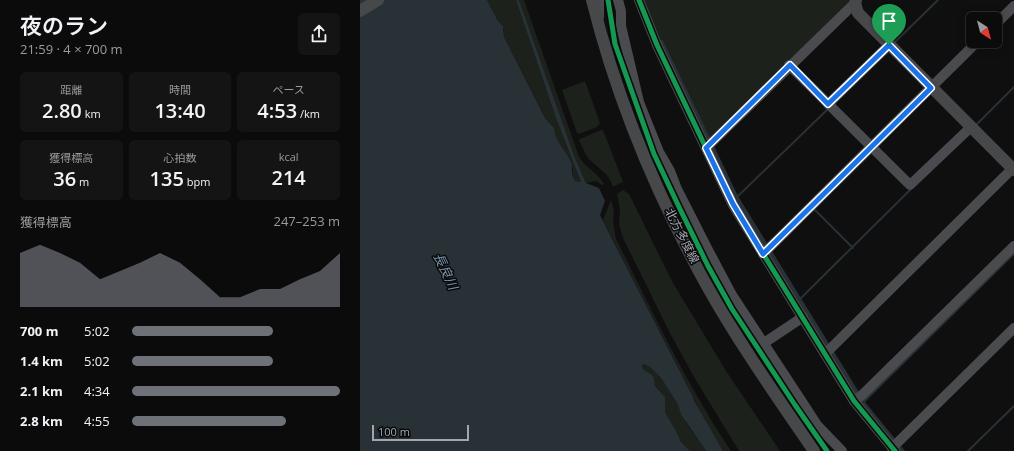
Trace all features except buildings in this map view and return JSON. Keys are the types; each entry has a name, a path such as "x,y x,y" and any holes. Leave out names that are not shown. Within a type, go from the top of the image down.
{"main road":[{"path":"360,11 378,0"},
{"name":"北方多度線","path":"592,0 600,31 620,93 660,194 707,286 762,375 814,451"},
{"path":"855,2 858,13 1013,169"}],"street":[{"path":"599,0 600,31"},
{"path":"618,0 621,11 621,26 638,96 659,152 670,171 677,189 706,248 732,295 813,420 842,451"},
{"path":"639,0 657,45 709,145 733,204 803,317 828,351 858,399 895,447 1014,328"},
{"path":"709,145 855,2"},
{"path":"1002,17 1014,6"},
{"path":"830,106 891,47"},
{"path":"764,253 971,48"},
{"path":"790,65 910,185 971,126"},
{"path":"828,351 1013,169"},
{"path":"858,399 1014,246"},
{"path":"764,343 803,317"}],"shaded area":[{"path":"487,0 516,0 556,118 581,182 575,181 573,178 573,169 554,134 554,128 545,118 504,37 504,29"},
{"path":"519,0 524,0 579,157 601,180 604,184 602,185 596,181 586,183 575,158"},
{"path":"643,0 850,0 845,7 710,139 663,40 659,40"},
{"path":"585,81 600,123 597,127 579,134 577,133 562,90"},
{"path":"603,130 623,182 615,186 613,186 607,175 586,155 579,140"},
{"path":"623,190 629,194 673,283 726,371 780,451 739,451 694,377 671,335 623,238 619,224 620,209 617,194"},
{"path":"611,200 614,212 613,222 616,239 684,373 731,451 723,451 709,428 603,220"},
{"path":"643,364 650,367 661,378 677,403 686,423 706,451 690,451 681,442 665,412 665,401 662,393 655,386 654,378 651,374 644,370 642,366"}],"water":[{"name":"長良川","path":"360,0 487,0 498,21 503,26 504,37 545,118 554,128 558,141 571,162 575,181 581,182 556,118 516,0 519,0 575,158 586,183 599,188 605,201 600,215 695,402 723,451 706,451 682,416 677,403 661,378 650,367 643,364 642,366 644,370 651,374 654,378 655,386 665,397 665,412 681,442 690,451 360,451"},
{"path":"659,40 663,40 738,196 862,397 1014,248 1014,255 865,402 905,451 898,451 861,406 733,199"}],"waterway":[{"path":"894,43 938,0"},
{"path":"976,125 1014,87"},
{"path":"738,196 829,108"},
{"path":"800,299 912,188"},
{"path":"814,209 853,248"},
{"path":"968,451 1014,406"}],"cycle path":[{"path":"608,0 615,44 654,154 679,207 708,266 732,309 827,451"},
{"path":"639,0 657,45 733,205 854,401 895,451"}],"route":[{"path":"889,45 931,88 763,254 733,204 706,148 790,65 828,104 889,45"}]}
